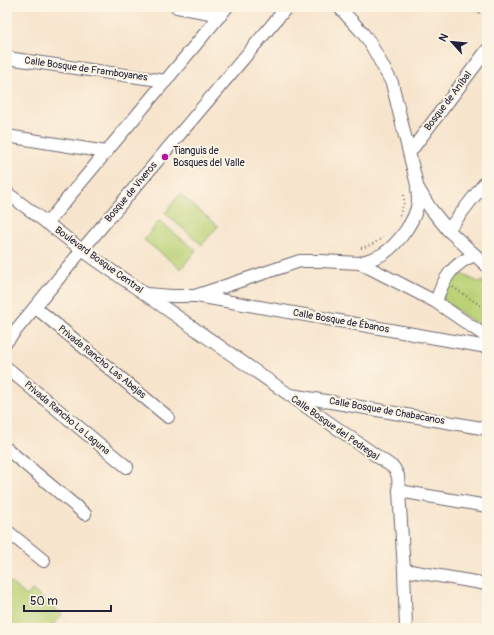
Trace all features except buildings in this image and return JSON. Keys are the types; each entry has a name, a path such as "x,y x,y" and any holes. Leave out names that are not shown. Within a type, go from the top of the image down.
{"street":[{"path":"177,7 224,11"},
{"name":"Bosque de Viveros","path":"7,341 287,7"},
{"path":"339,7 369,41 392,84 417,185 418,202 406,231 384,253 360,263"},
{"path":"47,223 224,11"},
{"name":"Bosque de Aníbal","path":"410,152 487,50"},
{"name":"Calle Bosque de Framboyanes","path":"7,58 166,81"},
{"path":"7,136 106,152"},
{"path":"448,230 487,180"},
{"path":"417,185 430,208 448,230 487,266"},
{"name":"Boulevard Bosque Central","path":"7,193 82,250 145,294 195,296 287,264 300,261 321,260 360,263 436,302 487,336"},
{"path":"436,302 441,286 446,277 461,262 475,255"},
{"name":"Calle Bosque del Pedregal","path":"145,294 394,468 398,476 406,628"},
{"name":"Calle Bosque de Ébanos","path":"195,296 487,347"},
{"name":"Privada Rancho Las Abejas","path":"35,307 168,417"},
{"name":"Privada Rancho La Laguna","path":"7,368 126,467"},
{"name":"Calle Bosque de Chabacanos","path":"288,394 487,428"},
{"path":"7,449 85,514"},
{"path":"399,492 487,506"},
{"path":"7,531 44,561"},
{"path":"404,570 487,584"}],"path":[{"path":"444,7 487,14"},
{"path":"398,220 404,203 404,191"},
{"path":"360,248 385,236"},
{"path":"454,282 451,286 487,310"}],"green space":[{"path":"180,194 218,226 202,245 165,213"},
{"path":"159,221 196,250 181,269 144,240"},
{"path":"462,274 478,282 487,282 487,331 444,301 443,294 451,277"},
{"path":"7,580 27,596 32,590 62,614 51,628 7,628"}],"place":[{"name":"Tianguis de Bosques del Valle","path":"165,157"}]}
